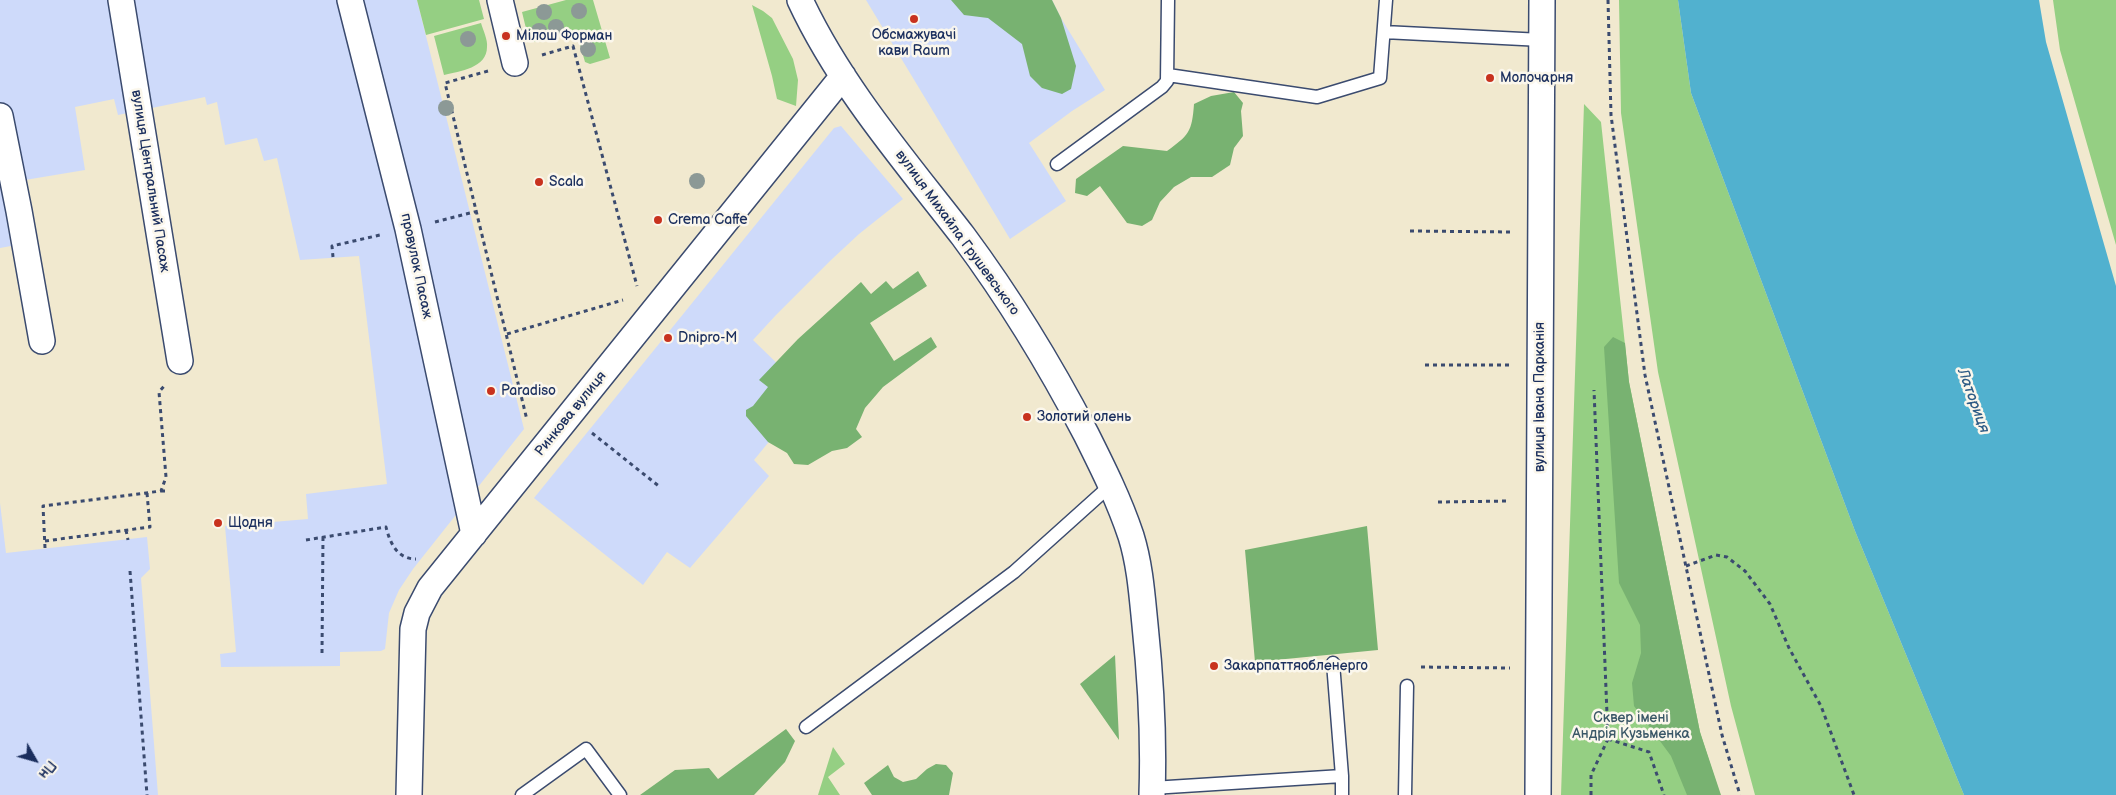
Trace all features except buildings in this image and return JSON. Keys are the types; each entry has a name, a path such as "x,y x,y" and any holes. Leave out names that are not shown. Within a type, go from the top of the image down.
{"street":[{"name":"вулиця Центральний Пасаж","path":"120,0 180,361"},
{"name":"провулок Пасаж","path":"350,0 408,229 474,534"},
{"path":"500,0 515,62"},
{"name":"вулиця Михайла Грушевського","path":"800,0 819,39 843,76 974,251 1027,331 1068,400 1112,484 1131,538 1141,583 1154,734 1152,791"},
{"name":"вулиця Івана Парканія","path":"1538,795 1542,0"},
{"name":"Ринкова вулиця","path":"409,795 413,628 417,613 430,588 843,76"},
{"path":"0,116 20,210 42,341"}],"lane":[{"path":"1057,164 1162,87 1167,81 1168,0"},
{"path":"1168,74 1317,97 1380,78 1386,0"},
{"path":"1384,32 1542,40"},
{"path":"806,727 1014,572 1112,484"},
{"path":"1333,663 1342,795"},
{"path":"1405,795 1407,686"},
{"path":"522,795 586,749 620,795"},
{"path":"1152,791 1342,776"}],"path":[{"path":"1608,0 1611,115 1645,375 1722,735 1740,795"},
{"path":"528,420 445,83 573,46 639,295"},
{"path":"333,257 332,246 478,211"},
{"path":"1410,231 1511,232"},
{"path":"507,334 630,298"},
{"path":"161,491 166,476 159,392 176,373 180,361"},
{"path":"1425,365 1511,365"},
{"path":"1591,795 1591,775 1608,739 1594,390"},
{"path":"590,431 660,488"},
{"path":"46,548 43,506 167,491"},
{"path":"45,541 150,527 147,493"},
{"path":"1438,502 1511,501"},
{"path":"306,540 386,527 390,542 398,553 408,559 420,560"},
{"path":"126,530 128,540"},
{"path":"322,537 322,653"},
{"path":"1686,566 1716,555 1728,557 1745,571 1770,604 1790,648 1821,706 1854,795"},
{"path":"130,571 148,795"},
{"path":"1418,667 1511,668"},
{"path":"1608,739 1649,752 1664,795"}],"shaded area":[{"path":"0,0 417,0 524,429 413,569 399,590 389,613 385,649 381,651 340,652 340,666 221,667 220,654 236,652 225,526 308,519 306,494 387,484 359,256 300,260 277,158 264,161 257,138 225,145 217,102 207,105 205,97 118,115 114,99 75,107 85,170 1,184 11,246 0,248"},
{"path":"866,0 1052,0 1105,90 1072,111 1029,143 1066,201 1010,239"},
{"path":"841,126 903,199 859,234 830,261 753,340 787,373 781,427 754,460 769,476 690,568 667,552 643,585 534,498 834,128"},
{"path":"0,503 6,553 147,537 150,569 141,578 158,795 0,795"}],"green space":[{"path":"417,0 479,0 484,19 426,35"},
{"path":"566,0 593,0 610,58 590,64 585,62 577,34 574,31 534,42 529,41 522,12"},
{"path":"951,0 1052,0 1061,18 1076,66 1071,89 1062,94 1042,88 1030,76 1022,44 988,18 964,15"},
{"path":"1619,0 1678,0 1691,93 1855,531 1964,795 1755,795 1731,706 1658,372 1621,113"},
{"path":"2053,0 2116,0 2116,245 2060,50"},
{"path":"752,5 772,18 793,59 798,80 796,106 777,99"},
{"path":"481,23 487,44 483,60 465,70 444,75 434,36"},
{"path":"1234,92 1243,103 1241,111 1243,136 1234,148 1230,165 1212,177 1191,177 1174,187 1160,202 1152,220 1142,226 1127,223 1100,186 1087,196 1075,193 1076,179 1123,146 1167,151 1188,132 1192,121 1194,104 1211,96"},
{"name":"Сквер імені Андрія Кузьменка","path":"1584,104 1601,122 1629,382 1700,732 1720,795 1561,795"},
{"path":"918,271 927,286 870,323 894,361 931,337 937,347 883,387 865,408 856,429 862,437 847,448 832,451 808,465 794,464 787,453 768,442 746,416 746,410 753,406 768,387 759,380 798,339 861,282 871,294 886,281 893,289"},
{"path":"1613,337 1625,343 1629,382 1700,732 1721,795 1687,795 1671,756 1634,706 1632,683 1641,653 1640,625 1619,583 1604,347"},
{"path":"1367,526 1378,650 1255,662 1245,550"},
{"path":"1115,655 1119,740 1080,684"},
{"path":"786,729 795,741 785,762 754,795 640,795 675,770 709,768 718,779"},
{"path":"833,747 845,764 828,777 840,795 818,795"},
{"path":"936,764 946,765 953,773 949,795 872,795 864,783 888,765 894,777 903,782 916,779"}],"water":[{"name":"Латориця","path":"1678,0 2039,0 2046,42 2116,286 2116,795 1964,795 1855,531 1691,93"}],"place":[{"name":"Обсмажувачі кави Raum","path":"914,19"},
{"name":"Мілош Форман","path":"506,36"},
{"name":"Молочарня","path":"1490,78"},
{"name":"Scala","path":"539,182"},
{"name":"Crema Caffe","path":"658,220"},
{"name":"Dnipro-M","path":"668,338"},
{"name":"Paradiso","path":"491,391"},
{"name":"Золотий олень","path":"1027,417"},
{"name":"Щодня","path":"218,523"},
{"name":"Закарпаттяобленерго","path":"1214,666"}]}
